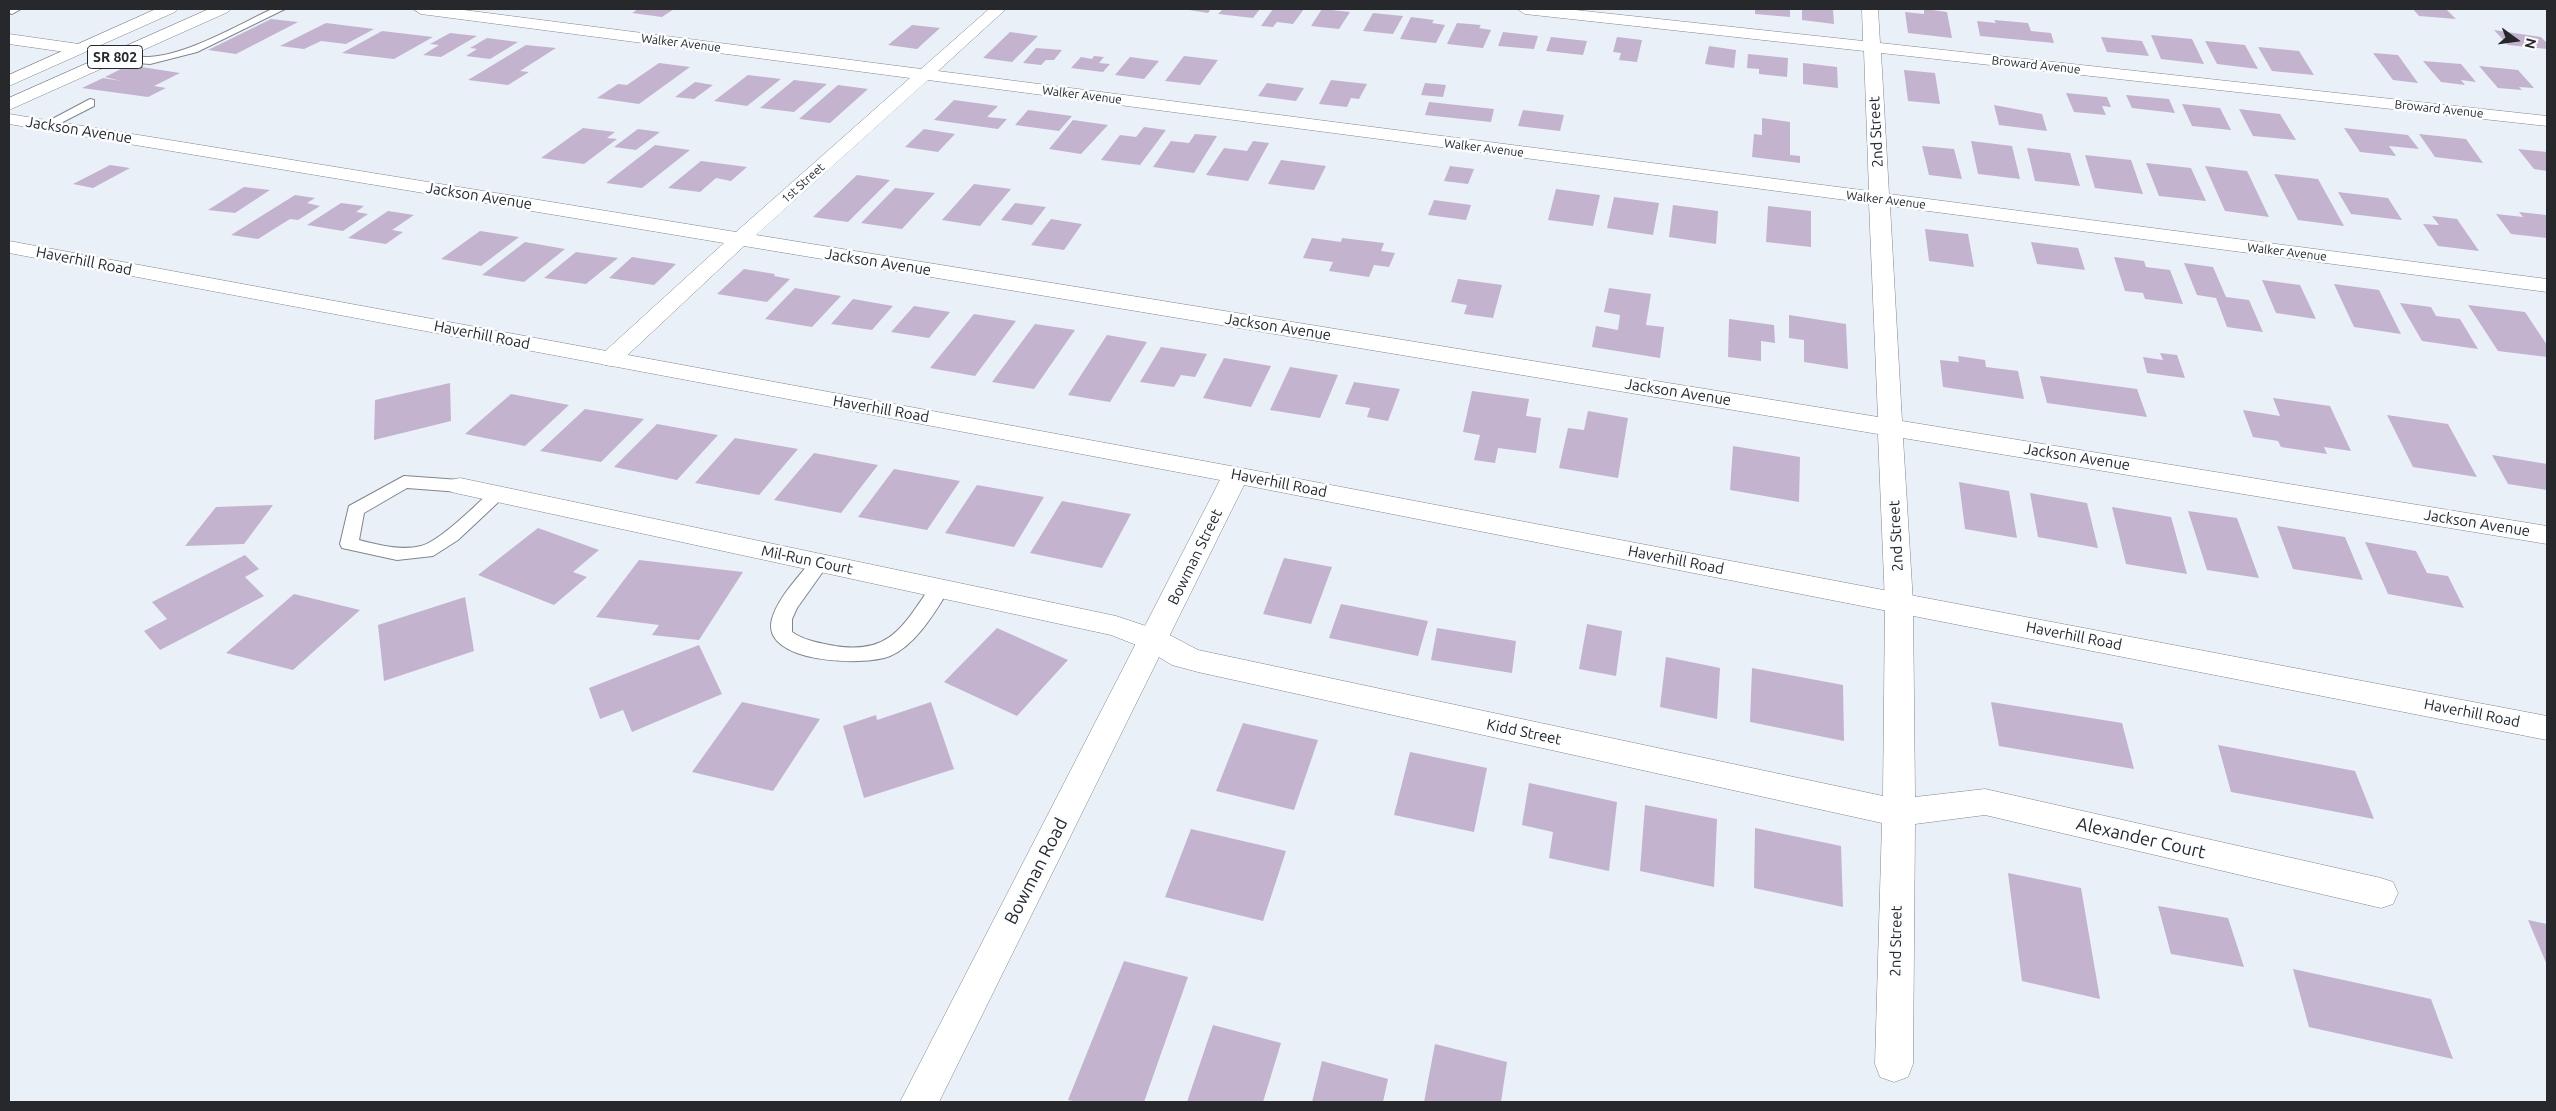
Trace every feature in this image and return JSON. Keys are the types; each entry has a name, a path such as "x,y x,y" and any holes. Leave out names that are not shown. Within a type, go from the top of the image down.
{"street":[{"name":"SR 802","path":"9,81 169,9"},
{"name":"SR 802","path":"9,105 222,9"},
{"name":"Walker Avenue","path":"421,9 1880,200 2547,285"},
{"name":"1st Street","path":"610,359 998,9"},
{"name":"Broward Avenue","path":"1525,9 2547,121"},
{"name":"2nd Street","path":"1870,9 1899,603 1899,813 1894,1064"},
{"path":"9,39 79,49"},
{"name":"Jackson Avenue","path":"9,119 2547,535"},
{"name":"Haverhill Road","path":"9,247 1236,475 2547,728"},
{"name":"Bowman Street","path":"1154,640 1236,475"},
{"name":"Mil-Run Court","path":"460,486 1116,626 1154,640"},
{"name":"Kidd Street","path":"1154,640 1182,657 1198,661 1899,813"},
{"name":"Bowman Road","path":"919,1102 1154,640"},
{"name":"Alexander Court","path":"1899,813 1985,802 2381,894"}],"lane":[{"path":"114,58 150,61 193,50 280,9"},
{"path":"46,125 90,103"},
{"path":"460,486 404,482 355,510 349,544 386,553 427,552 458,530 498,494"},
{"path":"820,563 789,604 782,620 782,635 795,645 845,656 864,657 882,653 900,642 940,588"}],"building":[{"path":"638,9 674,9 662,17 632,13"},
{"path":"1183,9 1211,9 1208,13"},
{"path":"1223,9 1260,9 1253,18 1218,14"},
{"path":"1273,9 1304,9 1293,24 1277,22 1273,27 1261,26"},
{"path":"1322,9 1350,12 1339,29 1311,26"},
{"path":"1755,9 1790,9 1790,17 1755,14"},
{"path":"1802,9 1833,9 1834,24 1802,20"},
{"path":"1924,9 1947,12 1952,38 1908,33 1905,12 1924,14"},
{"path":"2413,9 2446,9 2456,19 2419,16"},
{"path":"1373,13 1403,16 1393,34 1363,31"},
{"path":"1411,17 1434,20 1432,23 1445,25 1436,43 1400,39"},
{"path":"271,19 298,22 236,54 208,50"},
{"path":"1994,20 2028,23 2031,31 2051,33 2054,43 1980,36 1977,21 1996,23"},
{"path":"326,23 374,29 346,44 321,41 304,49 280,46"},
{"path":"1457,23 1481,25 1479,28 1491,30 1483,48 1447,44"},
{"path":"912,25 940,28 917,49 888,45"},
{"path":"2494,30 2541,37 2547,43 2547,49 2508,45"},
{"path":"382,31 433,37 394,59 342,53"},
{"path":"1010,32 1038,36 1012,62 983,58"},
{"path":"1503,32 1538,36 1534,49 1498,46"},
{"path":"450,33 477,36 441,57 423,55 439,45 430,44"},
{"path":"2151,35 2192,39 2204,64 2161,59"},
{"path":"1551,37 1587,41 1583,55 1546,51"},
{"path":"1617,37 1642,40 1637,62 1619,60 1621,53 1613,52"},
{"path":"2101,37 2142,41 2149,56 2107,52"},
{"path":"487,38 518,42 490,59 466,56 477,49 470,48"},
{"path":"2205,41 2245,45 2258,69 2217,64"},
{"path":"526,45 556,48 520,71 529,72 508,85 468,80"},
{"path":"1709,46 1736,50 1734,68 1705,64"},
{"path":"2258,47 2299,51 2314,75 2272,71"},
{"path":"1036,48 1062,50 1054,60 1046,60 1041,65 1023,63"},
{"path":"2373,53 2398,55 2418,83 2393,80"},
{"path":"1748,54 1788,58 1787,77 1759,74 1759,69 1747,68"},
{"path":"1094,56 1104,57 1099,63 1110,64 1103,72 1071,68 1081,57 1092,59"},
{"path":"1184,56 1218,60 1200,85 1165,81"},
{"path":"1130,57 1159,61 1144,79 1115,75"},
{"path":"2423,61 2461,64 2476,82 2461,80 2465,85 2441,82"},
{"path":"659,63 690,67 639,104 597,98 618,84 627,85"},
{"path":"1803,63 1837,67 1838,88 1803,84"},
{"path":"129,65 180,73 154,86 166,88 148,97 82,88 103,78 121,81 105,77"},
{"path":"2479,66 2518,70 2534,88 2519,87 2522,90 2498,88"},
{"path":"1904,70 1935,73 1940,104 1908,101"},
{"path":"748,75 781,79 747,106 714,101"},
{"path":"794,80 827,84 794,112 760,108"},
{"path":"1331,80 1367,84 1359,99 1351,98 1347,107 1319,104"},
{"path":"695,82 713,85 694,99 675,97"},
{"path":"1267,83 1304,88 1296,101 1258,96"},
{"path":"1425,83 1446,85 1443,97 1421,95"},
{"path":"838,85 868,89 830,123 799,119"},
{"path":"2066,93 2107,97 2111,107 2102,106 2106,115 2074,112"},
{"path":"2126,95 2169,99 2175,113 2132,108"},
{"path":"954,100 998,106 987,117 1007,119 998,129 934,120"},
{"path":"1429,102 1494,109 1491,122 1425,115"},
{"path":"2182,104 2220,108 2231,130 2192,126"},
{"path":"1994,105 2042,114 2047,131 1999,125"},
{"path":"2239,109 2280,114 2296,140 2253,136"},
{"path":"1028,110 1072,116 1059,131 1015,125"},
{"path":"1523,110 1564,115 1560,131 1518,126"},
{"path":"1762,118 1790,122 1790,155 1800,156 1800,163 1752,157 1754,134 1762,135"},
{"path":"1073,120 1108,125 1081,154 1049,149"},
{"path":"1144,127 1166,130 1140,165 1101,160 1120,135 1136,137"},
{"path":"583,128 615,132 607,138 617,139 584,164 541,158"},
{"path":"2344,128 2408,135 2419,149 2389,146 2396,156 2360,152"},
{"path":"638,129 660,132 636,150 614,147"},
{"path":"924,129 955,134 938,152 905,147"},
{"path":"1195,134 1217,136 1194,173 1153,167 1171,141 1189,143"},
{"path":"2419,134 2466,139 2483,163 2435,157"},
{"path":"1253,141 1269,143 1248,181 1206,175 1224,148 1247,151"},
{"path":"1971,141 2012,146 2020,179 1978,174"},
{"path":"655,145 690,150 642,188 606,183"},
{"path":"1922,146 1954,149 1962,179 1929,175"},
{"path":"2027,148 2070,153 2080,186 2035,181"},
{"path":"2518,149 2547,152 2547,171 2534,169"},
{"path":"2085,155 2131,160 2143,194 2095,188"},
{"path":"1281,160 1326,166 1314,190 1268,184"},
{"path":"701,161 747,167 731,181 716,178 700,192 668,188"},
{"path":"2146,163 2191,168 2206,201 2159,196"},
{"path":"110,165 130,168 93,188 73,184"},
{"path":"1450,166 1474,169 1468,184 1444,181"},
{"path":"2205,166 2247,171 2269,217 2225,211"},
{"path":"2274,174 2318,179 2344,226 2298,220"},
{"path":"857,175 890,180 848,222 813,217"},
{"path":"974,184 1011,189 980,226 942,220"},
{"path":"244,187 270,190 235,213 208,210"},
{"path":"895,188 935,193 902,229 861,223"},
{"path":"1556,189 1600,195 1593,226 1548,220"},
{"path":"2338,192 2388,198 2402,220 2351,214"},
{"path":"295,195 315,198 307,203 320,206 298,220 290,219 258,239 231,235"},
{"path":"1614,197 1659,203 1653,235 1607,228"},
{"path":"1434,200 1471,205 1466,220 1428,215"},
{"path":"341,203 364,206 356,212 368,214 343,231 307,225"},
{"path":"1015,203 1046,207 1032,225 1001,220"},
{"path":"1673,205 1718,211 1716,244 1669,237"},
{"path":"1768,206 1811,211 1811,247 1766,242"},
{"path":"388,211 414,215 392,230 403,232 386,244 348,238"},
{"path":"2519,212 2546,215 2547,238 2511,234 2496,214 2523,217"},
{"path":"2432,216 2457,219 2479,251 2438,246 2423,224 2439,225"},
{"path":"1051,219 1082,224 1064,250 1031,245"},
{"path":"1925,229 1968,234 1974,267 1929,261"},
{"path":"480,231 519,237 481,266 441,259"},
{"path":"1312,238 1341,242 1342,238 1384,243 1381,251 1395,253 1389,267 1374,265 1369,277 1329,271 1333,262 1303,258"},
{"path":"525,242 565,249 524,282 482,275"},
{"path":"2031,242 2078,248 2085,270 2037,264"},
{"path":"576,252 618,258 586,284 544,278"},
{"path":"632,257 676,264 654,285 609,278"},
{"path":"2114,257 2144,261 2146,267 2170,270 2183,304 2145,299 2143,293 2125,291"},
{"path":"2184,263 2213,267 2226,297 2249,300 2263,332 2227,327 2216,298 2197,295"},
{"path":"744,269 775,274 774,276 790,279 767,302 717,294"},
{"path":"1458,279 1502,285 1493,318 1464,314 1467,305 1451,302"},
{"path":"2262,280 2300,285 2316,319 2276,313"},
{"path":"2334,284 2379,290 2401,334 2354,327"},
{"path":"795,288 841,296 812,327 765,319"},
{"path":"1609,288 1651,294 1646,325 1664,327 1660,358 1592,347 1596,326 1618,330 1620,315 1604,312"},
{"path":"853,299 893,306 872,330 831,324"},
{"path":"2400,303 2431,307 2436,316 2460,319 2478,349 2422,341"},
{"path":"2468,305 2525,312 2547,345 2547,357 2498,351"},
{"path":"914,306 950,312 929,338 891,332"},
{"path":"974,314 1016,321 975,376 930,368"},
{"path":"1789,315 1846,324 1848,369 1804,362 1804,340 1789,338"},
{"path":"1729,319 1774,325 1775,343 1761,341 1761,361 1728,357"},
{"path":"1035,324 1075,330 1034,389 992,382"},
{"path":"1107,335 1147,342 1110,402 1068,395"},
{"path":"1161,347 1207,354 1195,377 1181,375 1174,387 1140,382"},
{"path":"2160,353 2177,355 2185,378 2147,373 2143,357 2163,360"},
{"path":"1958,356 1985,360 1986,367 2018,371 2024,399 1943,387 1940,360 1959,362"},
{"path":"1224,358 1271,366 1251,407 1203,398"},
{"path":"1290,367 1338,375 1320,418 1270,410"},
{"path":"2040,376 2137,389 2147,417 2047,403"},
{"path":"1354,382 1400,389 1388,421 1367,417 1370,408 1345,404"},
{"path":"450,383 451,421 374,440 375,400"},
{"path":"1472,391 1529,399 1526,416 1541,418 1536,453 1498,448 1495,463 1474,460 1480,435 1463,432"},
{"path":"511,394 569,405 525,446 465,434"},
{"path":"2273,398 2330,406 2351,451 2324,447 2327,454 2281,447 2278,441 2253,437 2243,410 2280,416"},
{"path":"585,409 644,419 601,462 540,451"},
{"path":"1588,411 1628,418 1618,478 1559,468 1568,428 1584,430"},
{"path":"2387,415 2448,424 2477,477 2413,467"},
{"path":"657,424 718,435 677,480 614,467"},
{"path":"735,438 798,449 759,495 695,483"},
{"path":"1733,446 1800,457 1799,502 1730,490"},
{"path":"814,453 878,465 841,513 774,500"},
{"path":"2492,455 2547,464 2547,490 2508,484"},
{"path":"894,469 960,481 927,530 858,517"},
{"path":"1959,482 2009,491 2017,538 1965,529"},
{"path":"977,485 1044,497 1014,547 945,533"},
{"path":"2030,493 2087,503 2098,548 2038,537"},
{"path":"1062,501 1131,514 1102,568 1030,553"},
{"path":"273,505 244,544 185,546 216,507"},
{"path":"2112,507 2171,517 2187,574 2126,564"},
{"path":"2188,511 2237,518 2259,578 2207,570"},
{"path":"2277,526 2345,537 2363,580 2293,569"},
{"path":"538,528 599,550 573,572 587,577 554,605 478,575"},
{"path":"2365,542 2416,551 2427,573 2448,576 2464,608 2388,594"},
{"path":"245,555 259,569 245,577 264,596 160,650 144,631 167,619 152,602"},
{"path":"1284,558 1332,567 1311,624 1263,614"},
{"path":"639,560 743,572 699,640 652,635 659,625 596,617"},
{"path":"294,594 360,610 293,670 226,653"},
{"path":"465,597 474,651 384,681 378,625"},
{"path":"1341,604 1428,621 1418,656 1329,638"},
{"path":"1587,624 1622,631 1616,676 1579,669"},
{"path":"997,628 1068,660 1017,716 944,682"},
{"path":"1437,628 1516,641 1512,673 1431,660"},
{"path":"699,645 722,694 632,732 623,710 600,719 589,688"},
{"path":"1666,657 1720,668 1717,719 1660,707"},
{"path":"1752,668 1843,685 1844,741 1750,722"},
{"path":"742,702 820,719 773,791 692,772"},
{"path":"931,702 954,769 864,798 843,726 876,715 877,720"},
{"path":"1991,702 2122,723 2134,769 1999,746"},
{"path":"1243,723 1318,740 1294,810 1216,791"},
{"path":"2218,745 2355,771 2374,819 2231,792"},
{"path":"1410,752 1487,768 1474,832 1394,815"},
{"path":"1529,783 1617,802 1609,871 1549,858 1553,832 1522,825"},
{"path":"1645,805 1717,819 1714,887 1640,871"},
{"path":"1755,828 1841,846 1843,907 1754,888"},
{"path":"1191,829 1286,851 1263,921 1165,897"},
{"path":"2008,873 2081,888 2100,999 2022,981"},
{"path":"2158,906 2228,918 2244,967 2171,954"},
{"path":"2528,920 2547,924 2547,965"},
{"path":"1124,961 1188,977 1144,1102 1078,1102 1068,1100"},
{"path":"2293,969 2431,999 2453,1059 2309,1027"},
{"path":"1213,1025 1281,1043 1263,1102 1187,1102"},
{"path":"1435,1044 1507,1062 1501,1102 1424,1102"},
{"path":"1322,1061 1388,1079 1383,1102 1312,1102"}]}
